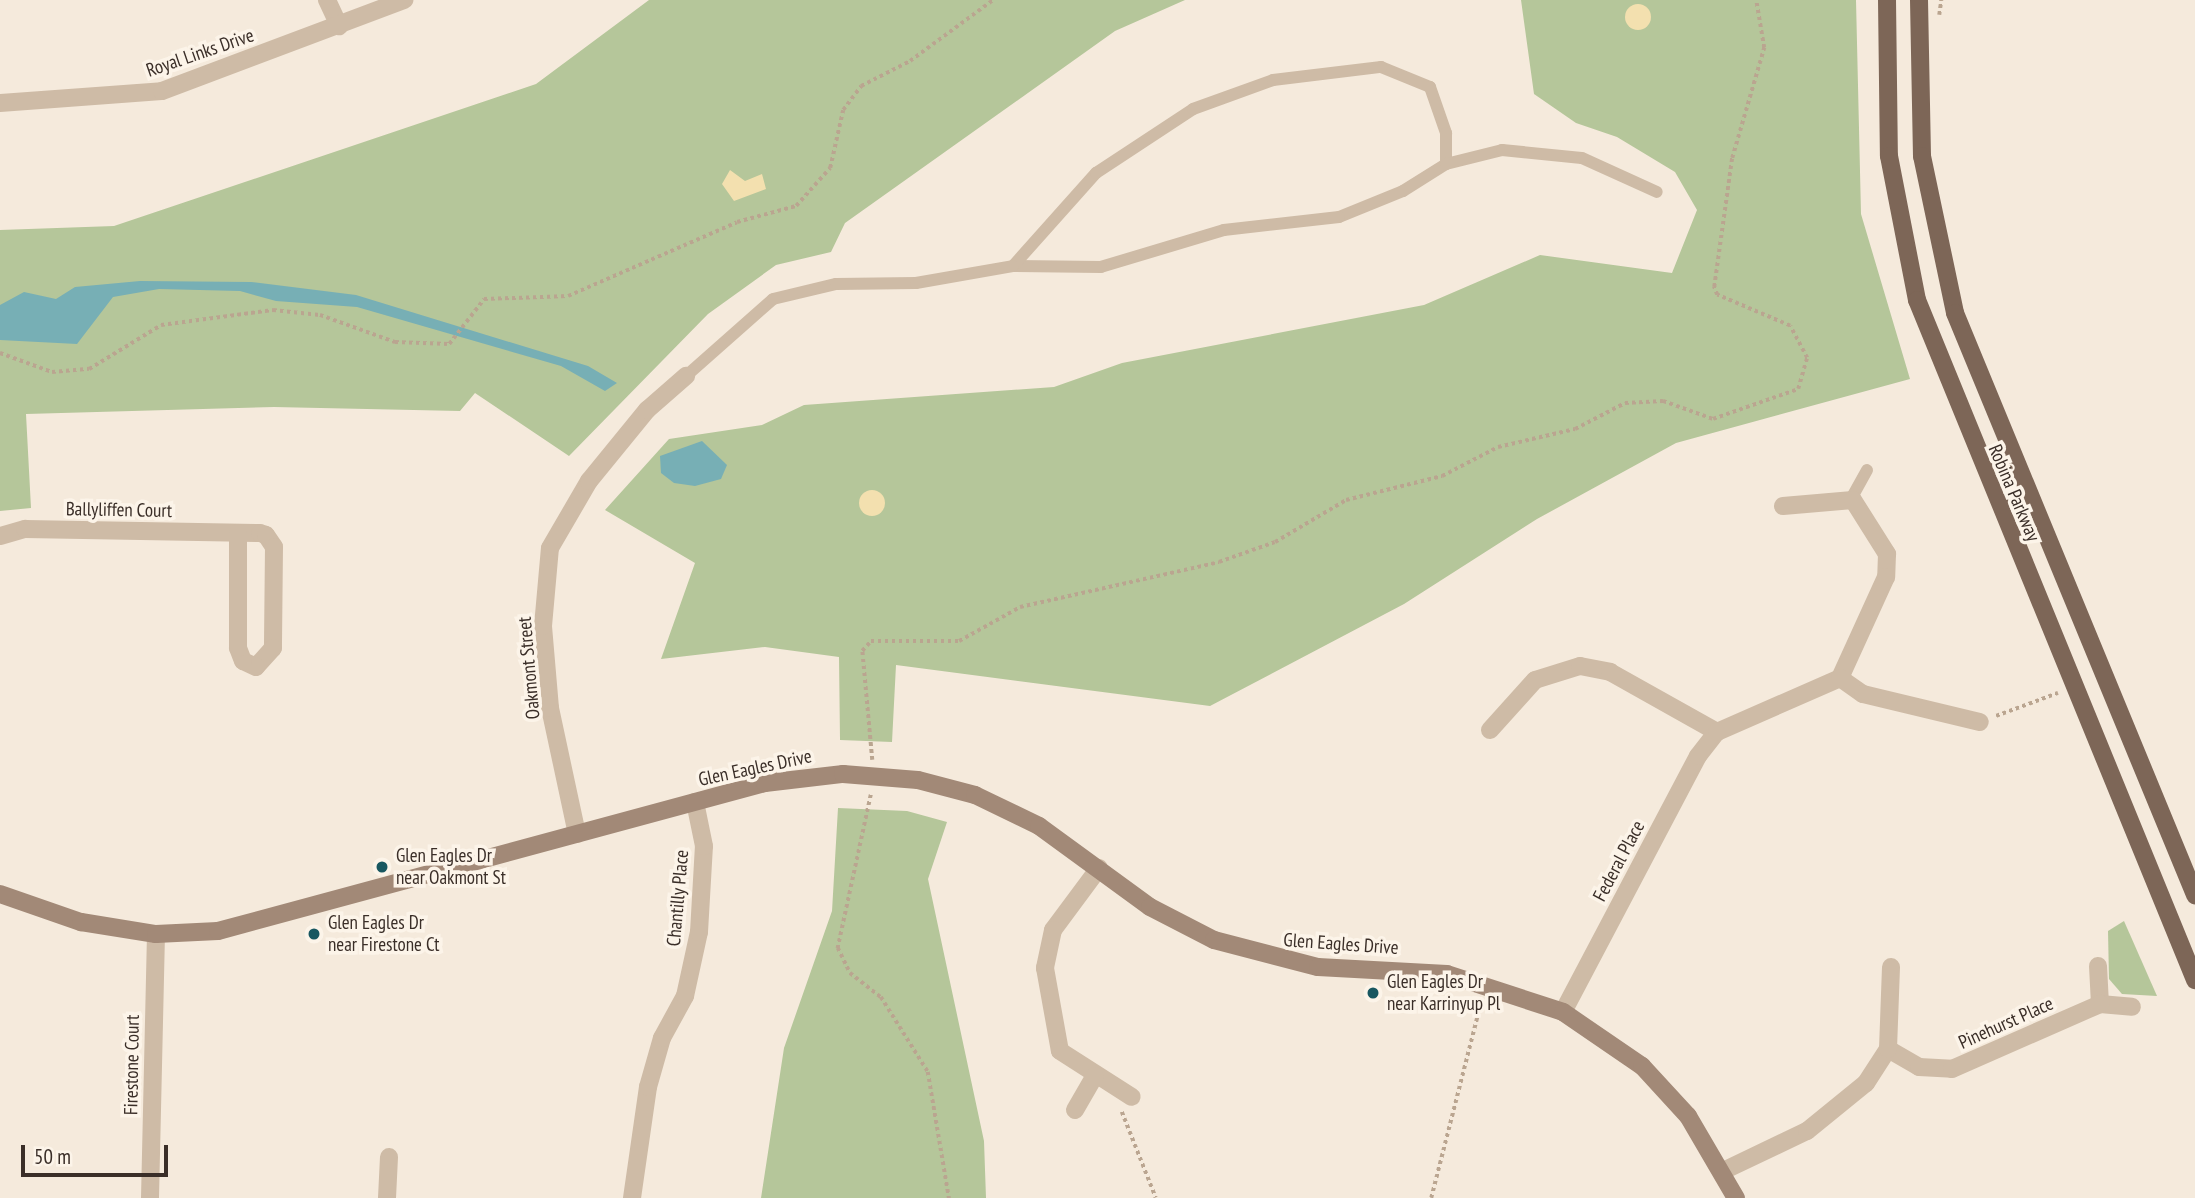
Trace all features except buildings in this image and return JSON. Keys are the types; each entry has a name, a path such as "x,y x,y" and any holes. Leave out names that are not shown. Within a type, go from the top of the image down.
{"main road":[{"name":"Robina Parkway","path":"1887,0 1889,156 1917,300 2195,980"},
{"name":"Robina Parkway","path":"1919,0 1922,156 1955,313 2195,895"}],"street":[{"path":"327,0 338,26"},
{"name":"Royal Links Drive","path":"0,103 162,92 404,0"},
{"name":"Oakmont Street","path":"577,834 550,708 543,626 550,548 589,481 686,376"},
{"path":"1783,506 1851,499 1863,508 1888,569 1840,678 1863,694 1980,722"},
{"name":"Ballyliffen Court","path":"0,536 25,529 238,533 266,535 274,547 273,648 256,667 243,661 238,649 238,533"},
{"path":"1490,730 1535,680 1580,666 1610,672 1717,732"},
{"name":"Federal Place","path":"1563,1012 1698,755 1717,732 1840,678"},
{"name":"Glen Eagles Drive","path":"0,894 81,922 156,934 250,926 577,834 803,776 872,775 942,785 1006,808 1100,868 1175,923 1247,952 1318,967 1447,974 1563,1012 1642,1066 1688,1116 1723,1171 1736,1198"},
{"name":"Chantilly Place","path":"632,1198 648,1087 662,1038 685,996 699,932 704,846 695,802"},
{"path":"1100,868 1052,930 1044,958 1060,1051 1095,1076 1132,1097"},
{"name":"Firestone Court","path":"150,1198 156,934"},
{"path":"1723,1171 1840,1110 1888,1049 1891,967"},
{"path":"2098,967 2100,1003 2133,1007"},
{"name":"Pinehurst Place","path":"1888,1049 1920,1067 1952,1069 2100,1003"},
{"path":"1075,1110 1095,1076"},
{"path":"387,1198 389,1157"}],"lane":[{"path":"1013,266 1096,173 1192,109 1273,79 1381,67 1430,87 1446,133 1446,164"},
{"path":"686,376 773,299 836,284 916,283 1013,266 1101,267 1224,230 1339,217 1446,164 1502,150 1582,158 1657,192"},
{"path":"1851,499 1867,470"}],"path":[{"path":"0,353 52,372 89,369 160,325 273,310 320,315 395,342 449,344 484,299 568,296 737,222 796,206 830,168 852,95 993,0"},
{"path":"949,1198 928,1072 881,996 850,973 838,948 870,813 872,775 862,651 871,641 959,641 1020,607 1219,562 1275,542 1346,500 1442,476 1498,447 1575,429 1625,404 1663,401 1713,419 1798,388 1807,358 1790,326 1717,295 1714,287 1731,158 1763,48 1756,0"},
{"path":"1938,20 1941,0"},
{"path":"1980,722 2073,687"},
{"path":"1431,1198 1482,997"},
{"path":"1132,1097 1122,1113 1156,1198"}],"green space":[{"path":"649,0 1185,0 1115,31 845,223 831,252 776,265 708,314 569,456 475,393 460,411 274,407 26,414 31,508 0,511 0,230 114,226 536,84"},
{"path":"1521,0 1856,0 1861,214 1910,379 1676,443 1537,519 1404,604 1210,706 896,665 892,742 840,740 839,657 765,647 661,659 695,563 605,510 669,439 762,425 804,405 1054,387 1122,363 1424,305 1540,255 1672,273 1697,210 1675,172 1617,137 1576,123 1534,94"},
{"path":"838,808 907,811 947,822 928,879 984,1141 986,1198 761,1198 784,1048 832,911"},
{"path":"2124,921 2157,996 2122,994 2109,979 2108,931"}],"sand":[{"path":"1638,4 1647,8 1651,17 1647,26 1638,30 1629,26 1625,17 1629,8"},
{"path":"730,170 745,181 762,174 766,189 734,201 722,184"},
{"path":"872,490 881,494 885,503 881,512 872,516 863,512 859,503 863,494"}],"water":[{"path":"140,281 251,282 356,295 588,366 617,383 605,391 561,366 357,307 276,301 240,291 159,289 113,297 77,344 0,340 0,305 24,292 56,299 75,287"},
{"path":"702,441 727,465 721,479 695,486 674,483 661,473 660,456"}],"place":[{"name":"Glen Eagles Dr near Oakmont St","path":"382,867"},
{"name":"Glen Eagles Dr near Firestone Ct","path":"314,934"},
{"name":"Glen Eagles Dr near Karrinyup Pl","path":"1373,993"}]}
